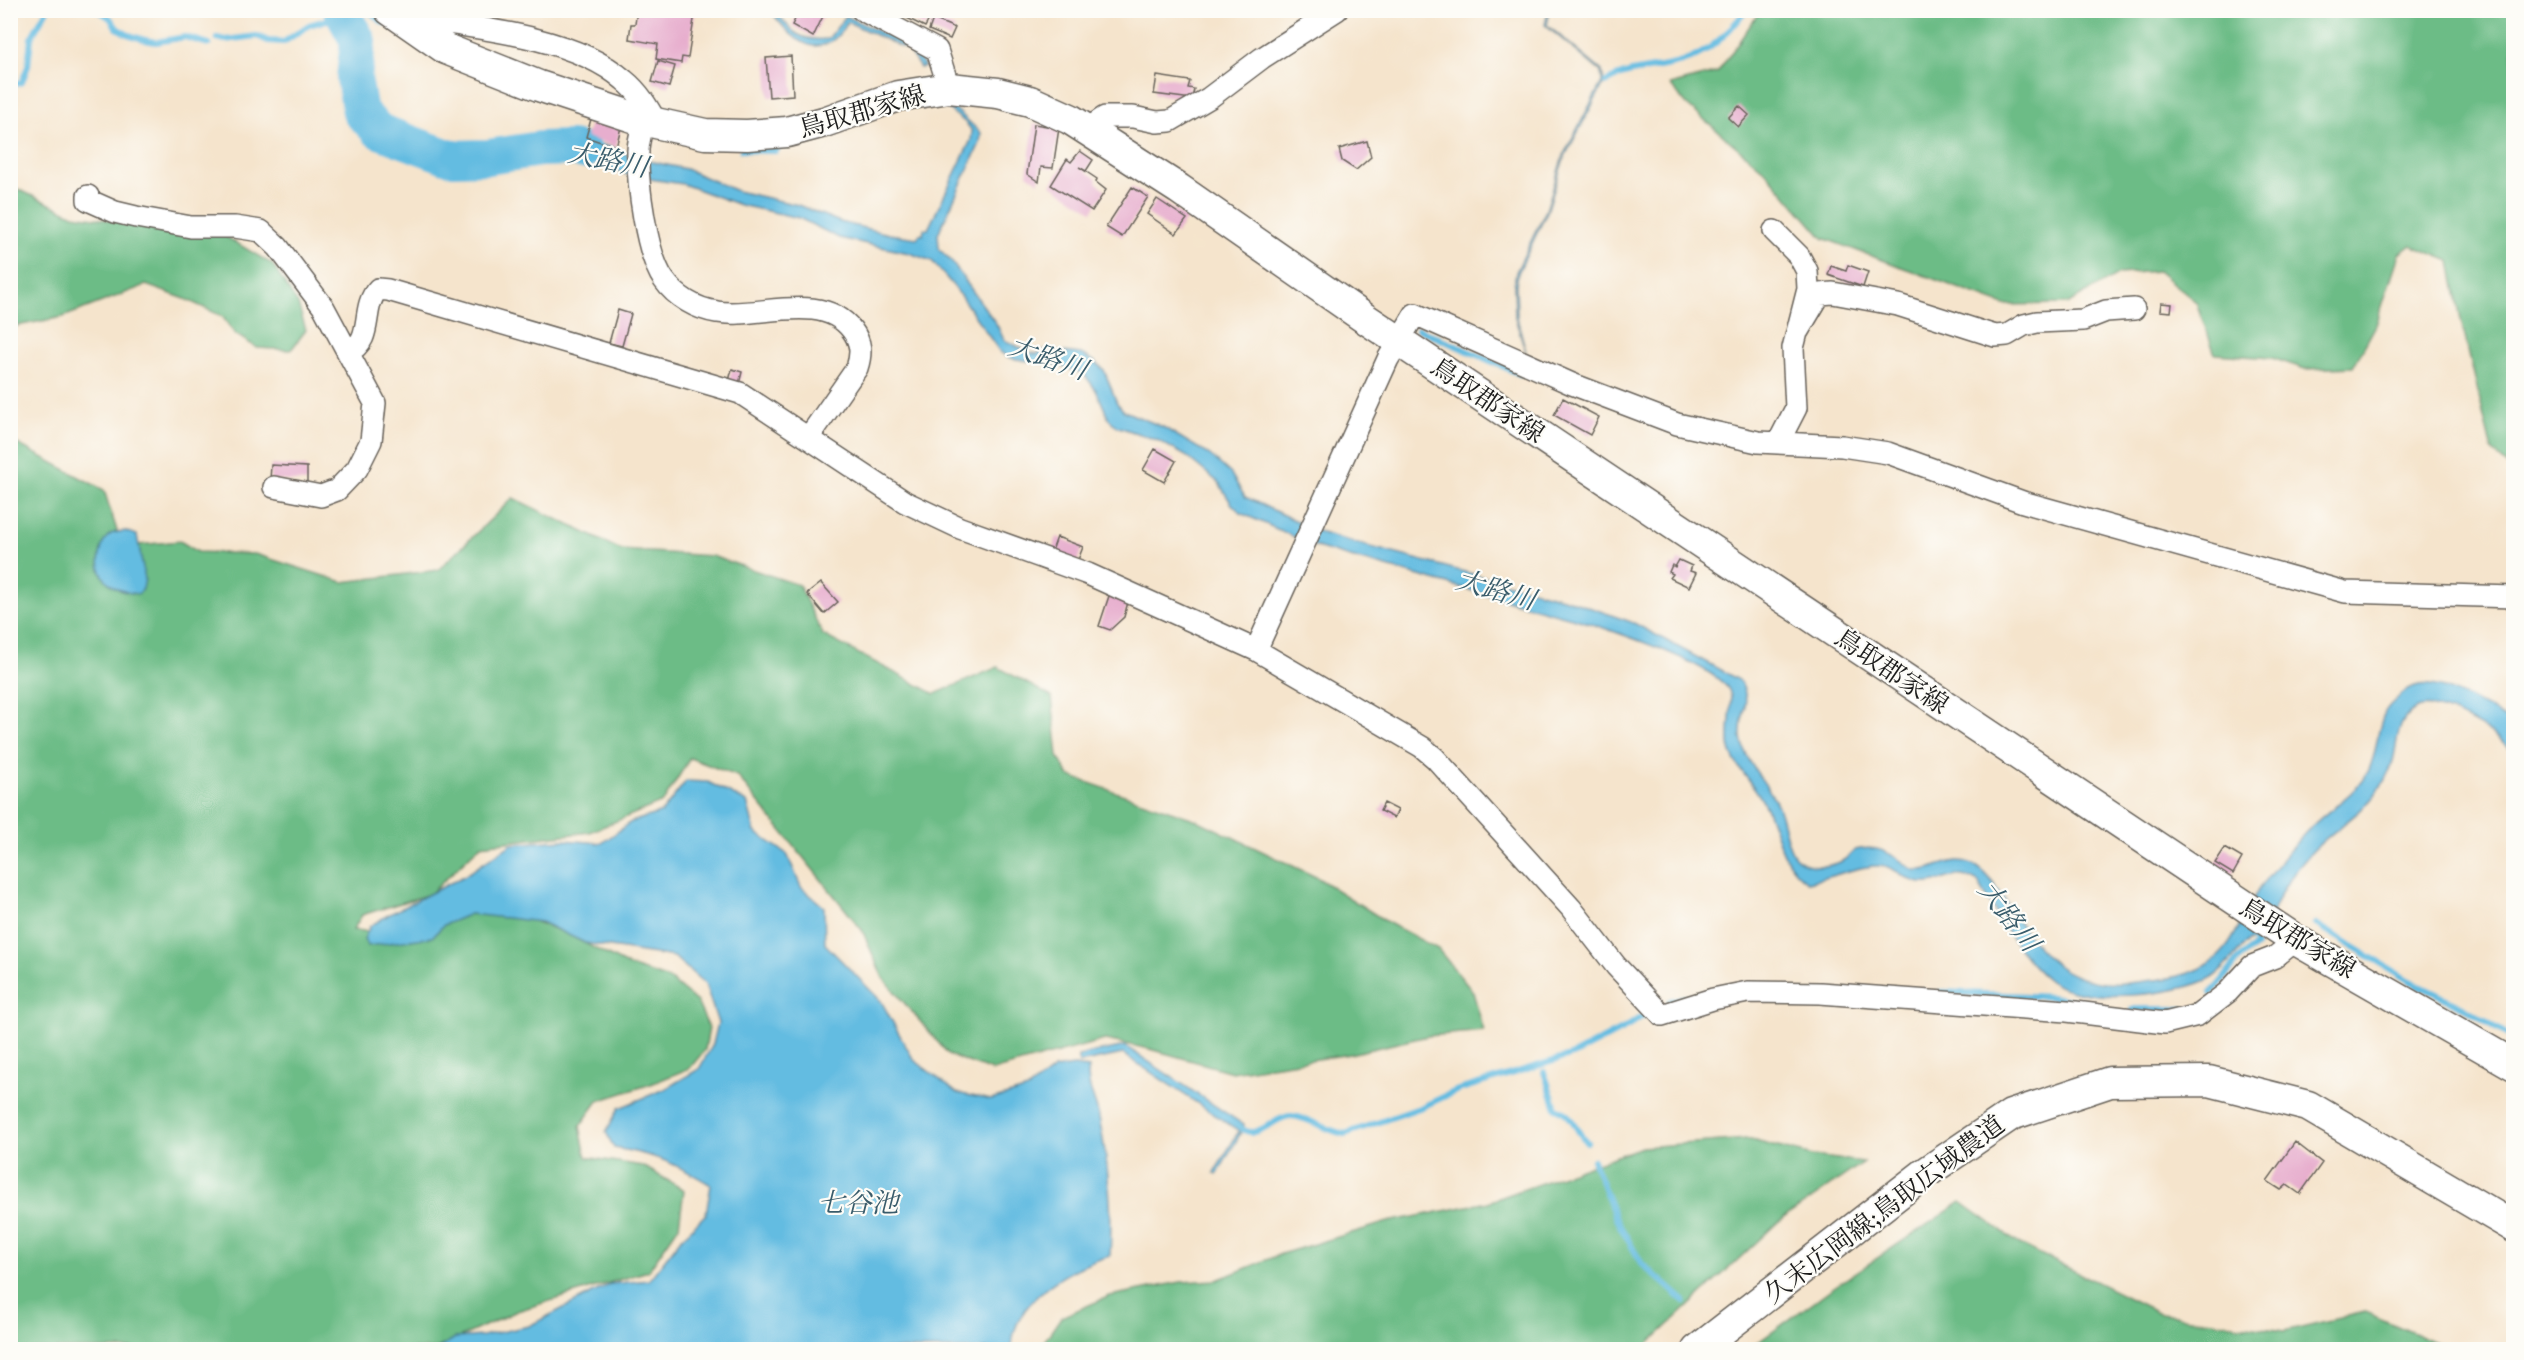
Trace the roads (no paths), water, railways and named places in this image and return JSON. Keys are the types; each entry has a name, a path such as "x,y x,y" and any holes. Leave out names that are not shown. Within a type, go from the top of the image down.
{"main road":[{"name":"鳥取郡家線","path":"394,13 446,49 539,86 650,122 705,134 747,135 786,132 824,122 898,96 949,88 998,93 1030,102 1070,119 1179,189 1399,341 2296,940 2514,1065"},
{"name":"久末広岡線;鳥取広域農道","path":"1697,1350 1924,1174 2011,1115 2110,1082 2209,1081 2308,1106 2514,1227"}],"street":[{"path":"862,10 937,51 949,88"},
{"path":"1086,130 1104,117 1170,121 1209,98 1262,58 1337,10"},
{"path":"394,13 534,39 595,59 624,80 644,101 650,122 638,149 639,186 651,246 662,278 671,289 684,300 715,312 734,315 784,308 824,312 849,326 858,338 860,359 857,368 809,437"},
{"path":"88,196 88,200 93,203 136,217 191,227 235,227 261,231 278,247 324,308 375,403 371,441 357,469 337,490 321,496 274,487"},
{"path":"1774,231 1799,256 1807,271 1808,289 1793,348 1796,408 1778,443"},
{"path":"348,352 359,346 364,338 375,292 378,289 388,290 740,393 905,502 960,528 1088,574 1256,650 1422,747 1435,758 1571,908 1616,966 1662,1015 1713,999 1748,992 1820,993 2067,1011 2165,1023 2198,1015 2228,992 2252,966 2275,957 2296,940"},
{"path":"1798,331 1820,294 1833,293 1898,305 1939,316 1995,336 2007,335 2024,325 2037,322 2083,320 2106,311 2134,309"},
{"path":"1256,650 1388,359 1415,314 1572,384 1677,424 1758,442 1842,446 1888,453 2023,502 2345,592 2514,597"}],"water":[{"path":"771,11 776,11 797,34 818,40 828,39 846,16 912,47 925,67 920,68 908,50 848,22 835,38 824,45 806,44 789,33"},
{"path":"1548,11 1550,11 1547,25 1602,71 1604,83 1564,158 1547,212 1518,273 1517,318 1526,352 1515,318 1516,272 1546,210 1563,156 1602,82 1601,72 1545,25"},
{"path":"948,102 981,133 980,143 938,234 939,249 951,261 997,325 1004,340 1031,353 1037,354 1045,350 1081,354 1094,361 1104,370 1117,403 1124,411 1163,427 1210,455 1231,474 1245,497 1322,533 1563,598 1634,623 1739,680 1746,701 1741,729 1743,746 1776,802 1789,844 1799,860 1809,865 1823,866 1840,862 1855,850 1869,848 1887,852 1915,870 1957,861 1972,864 1993,882 2020,924 2045,955 2059,967 2075,976 2113,983 2155,980 2190,973 2216,958 2231,941 2251,902 2275,867 2312,826 2353,791 2365,777 2372,761 2385,712 2393,702 2411,688 2419,685 2441,687 2468,698 2505,718 2513,724 2513,753 2496,737 2452,712 2425,706 2415,709 2401,726 2392,765 2372,799 2318,845 2285,886 2259,934 2244,945 2217,974 2198,984 2155,993 2107,995 2084,993 2065,988 2050,981 2029,961 2010,935 1978,882 1970,878 1955,876 1936,882 1921,883 1889,867 1876,866 1807,882 1789,863 1765,806 1732,755 1729,741 1730,692 1716,677 1682,658 1586,622 1317,547 1241,513 1231,503 1219,483 1186,456 1157,440 1116,426 1109,419 1096,390 1084,374 1061,366 1010,358 1000,352 955,288 932,261 909,253 839,238 799,218 740,205 683,184 630,176 560,152 539,155 532,143 564,138 586,141 621,150 630,157 686,169 737,191 798,205 840,222 917,238 920,234 923,235 924,229 928,229 971,140 972,131 966,123 942,104"},
{"path":"125,531 137,535 145,579 143,589 138,594 113,586 107,581 100,568 99,560 103,543 109,535"},
{"name":"七谷池","path":"686,781 708,782 747,802 755,832 787,854 801,887 824,907 825,944 881,1001 913,1059 957,1093 991,1100 1028,1089 1054,1069 1074,1066 1089,1068 1088,1080 1099,1117 1107,1169 1111,1221 1110,1256 1094,1261 1061,1278 1032,1301 1015,1331 1012,1349 437,1349 455,1338 482,1336 529,1326 610,1284 649,1280 680,1240 706,1214 711,1185 665,1161 614,1148 606,1132 619,1108 665,1089 699,1069 713,1044 718,1023 705,984 674,957 585,943 541,922 470,914 444,925 432,937 368,946 364,939 370,926 464,876 512,844 563,840 602,843 631,822 662,812"},
{"path":"1125,1046 1244,1125 1217,1175 1214,1173 1239,1131 1123,1054 1079,1063 1078,1056"}],"waterway":[{"path":"10,85 22,82 28,66 31,38 47,10"},
{"path":"98,10 110,18 117,28 145,40 156,42 185,37 209,44"},
{"name":"大路川","path":"341,10 358,41 354,78 360,112 379,131 451,158 488,157 540,149 572,148 584,151"},
{"path":"367,10 384,23"},
{"path":"1606,82 1624,74 1672,65 1692,58 1718,41 1746,10"},
{"path":"217,38 225,40 257,36 268,41 284,42 309,25 333,18"},
{"path":"742,150 776,151 780,146 786,146"},
{"path":"1418,329 1520,374"},
{"path":"2316,924 2408,980 2465,1008 2514,1039"},
{"path":"2211,993 2237,961 2256,946 2252,933"},
{"path":"1941,992 2052,997 2092,1004"},
{"path":"1670,1001 1687,997"},
{"path":"2132,1009 2182,1009"},
{"path":"1239,1126 1245,1131 1258,1131 1284,1117 1291,1116 1345,1134 1422,1107 1458,1090 1573,1055 1630,1025 1645,1014"},
{"path":"1544,1072 1556,1108 1571,1119 1587,1142"},
{"path":"1593,1160 1616,1219 1642,1264 1684,1301"}]}
